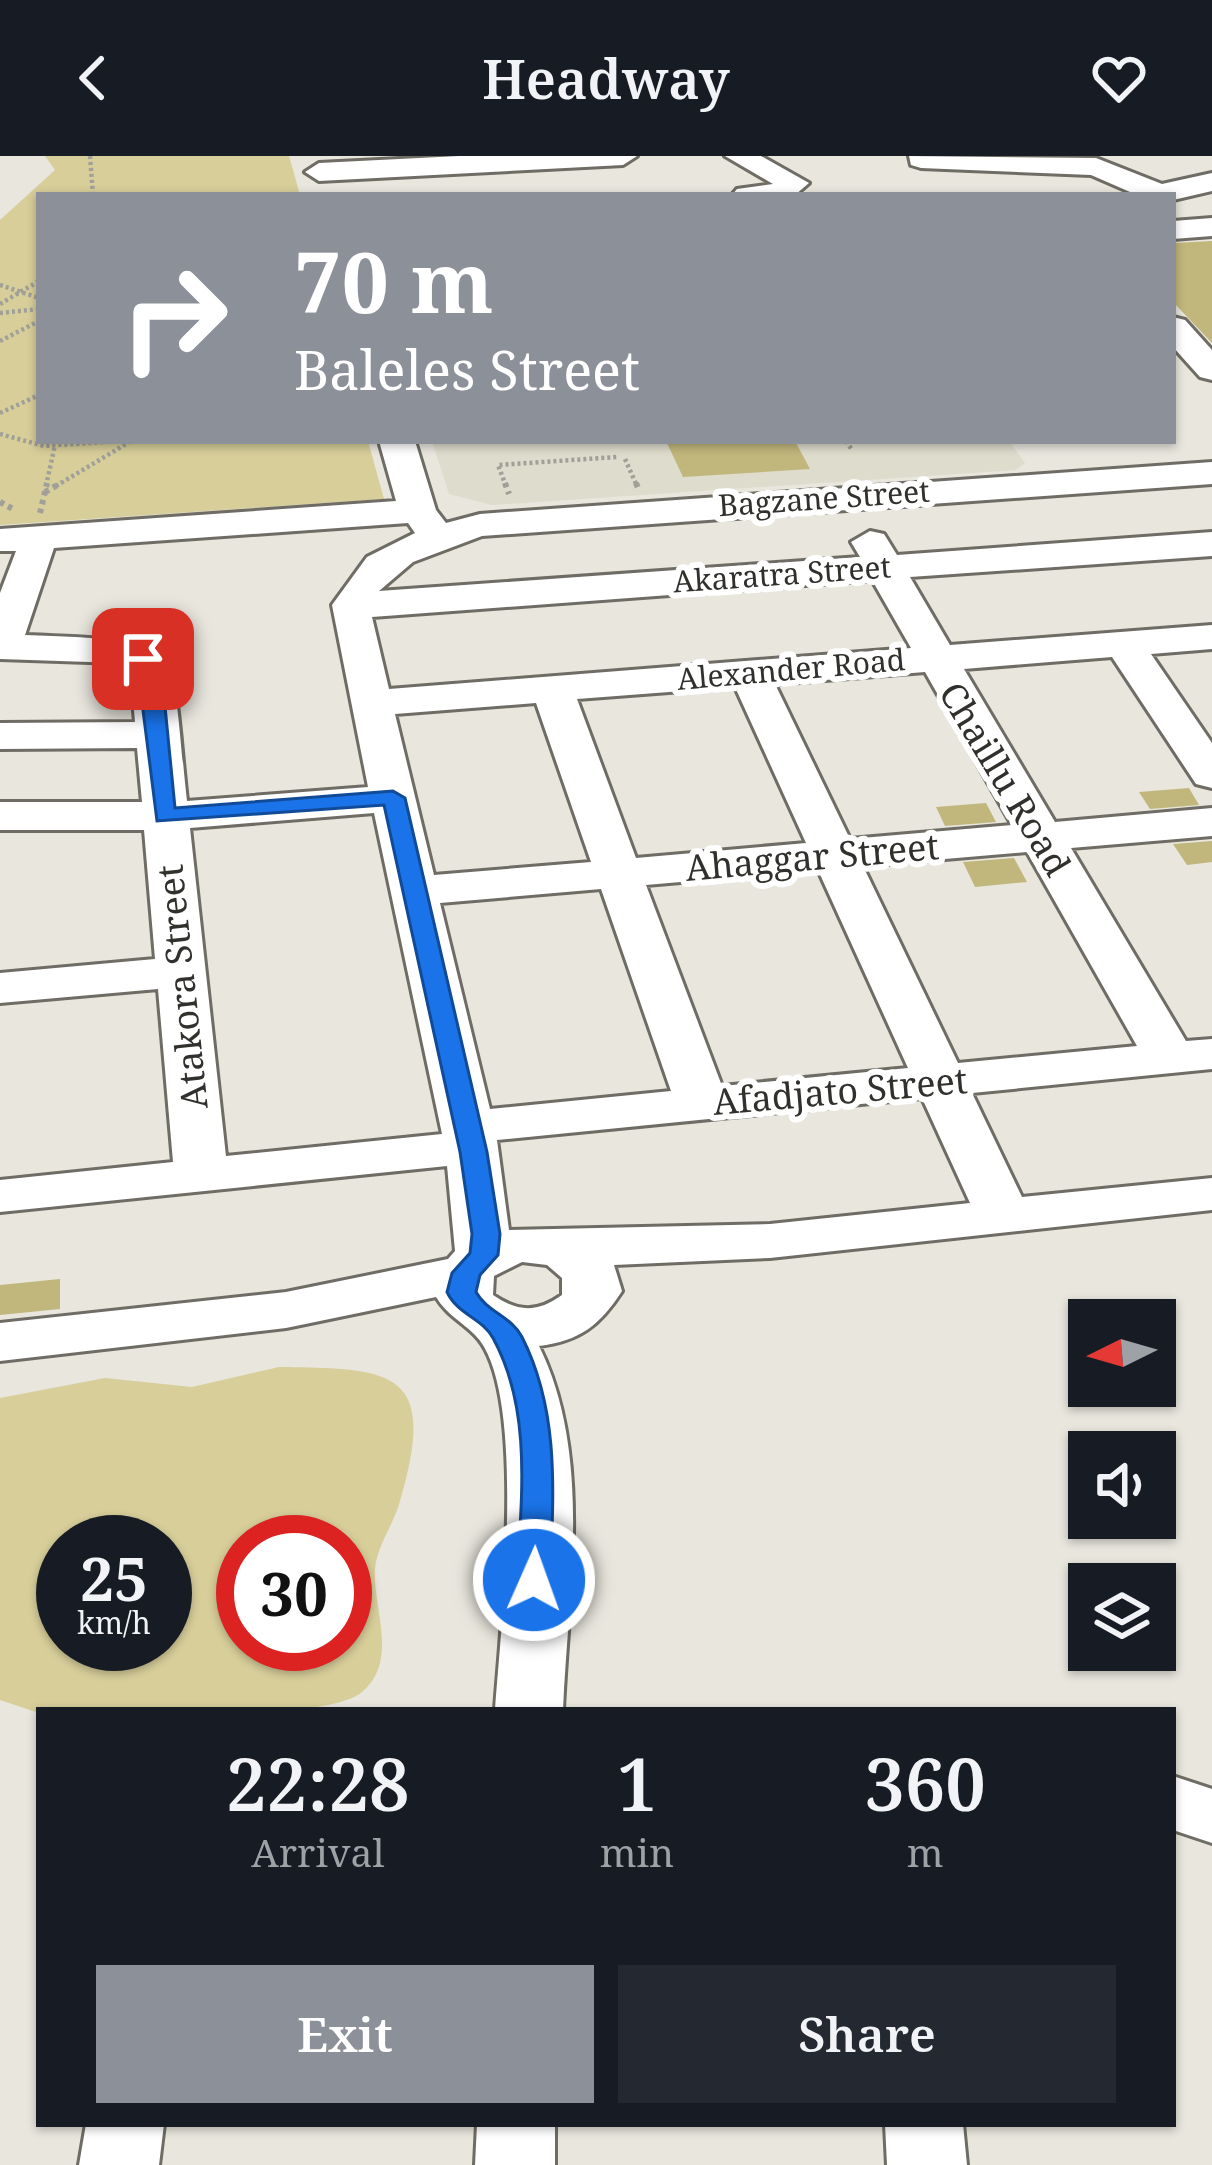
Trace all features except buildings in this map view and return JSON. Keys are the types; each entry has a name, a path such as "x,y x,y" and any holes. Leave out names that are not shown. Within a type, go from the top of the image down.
{"street":[{"path":"320,174 623,156"},
{"path":"739,156 794,183 780,192"},
{"path":"918,157 1096,166 1154,192"},
{"path":"918,157 953,192"},
{"path":"474,164 485,192"},
{"path":"1176,199 1211,208"},
{"path":"1176,200 1211,208"},
{"path":"1176,228 1211,208"},
{"path":"1190,336 1212,370"},
{"path":"398,444 428,524"},
{"name":"Bagzane Street","path":"428,524 480,525 578,497 845,498 944,476 1212,473"},
{"path":"1166,476 1212,533"},
{"name":"Chaillu Road","path":"845,498 1039,837 1191,1056"},
{"path":"17,538 428,524"},
{"path":"428,524 365,582 352,605 370,704 471,1142 481,1291 525,1381 539,1450"},
{"path":"0,647 35,551 17,538"},
{"name":"Akaratra Street","path":"352,605 1212,544"},
{"name":"Alexander Road","path":"370,704 1212,637"},
{"path":"1124,644 1212,775"},
{"name":"Atakora Street","path":"0,647 111,648 143,659 152,676 201,1176"},
{"path":"749,674 1004,1217"},
{"path":"552,689 702,1103"},
{"path":"0,736 156,735"},
{"path":"0,816 165,816 393,798"},
{"name":"Ahaggar Street","path":"412,891 1212,822"},
{"path":"0,988 180,972"},
{"name":"Afadjato Street","path":"0,1196 471,1142 702,1103 1191,1056"},
{"path":"471,1142 498,1191 568,1276 539,1450 529,1707"},
{"path":"481,1291 522,1244 568,1276 652,1268 770,1241 1212,1194"},
{"path":"0,1342 481,1291 544,1327 568,1276"},
{"path":"1176,1804 1212,1816"},
{"path":"119,2165 125,2127"},
{"path":"515,2165 516,2127"},
{"path":"924,2127 927,2165"}],"path":[{"path":"90,156 93,192"},
{"path":"0,304 36,283"},
{"path":"0,285 36,297"},
{"path":"0,313 36,309"},
{"path":"0,340 36,322"},
{"path":"0,413 36,396"},
{"path":"0,434 16,442 36,443"},
{"path":"17,538 45,492 55,444"},
{"path":"45,492 121,444"},
{"path":"848,444 851,450"},
{"path":"578,497 508,494 498,465 617,457"}],"shaded area":[{"path":"45,156 289,156 299,192 36,192 36,444 369,444 384,499 0,525 0,220 55,170"},
{"path":"433,444 1011,444 1025,463 1016,470 492,505 449,494"},
{"path":"279,1367 352,1370 397,1386 409,1402 413,1425 400,1501 375,1570 382,1650 373,1679 362,1692 343,1701 313,1707 36,1707 36,1712 0,1700 0,1398 105,1378 192,1387"}],"route":[{"path":"143,659 152,676 165,816 393,798 473,1152 486,1234 484,1255 470,1266 461,1292 481,1317 499,1324 518,1358 539,1450 534,1580"}]}
